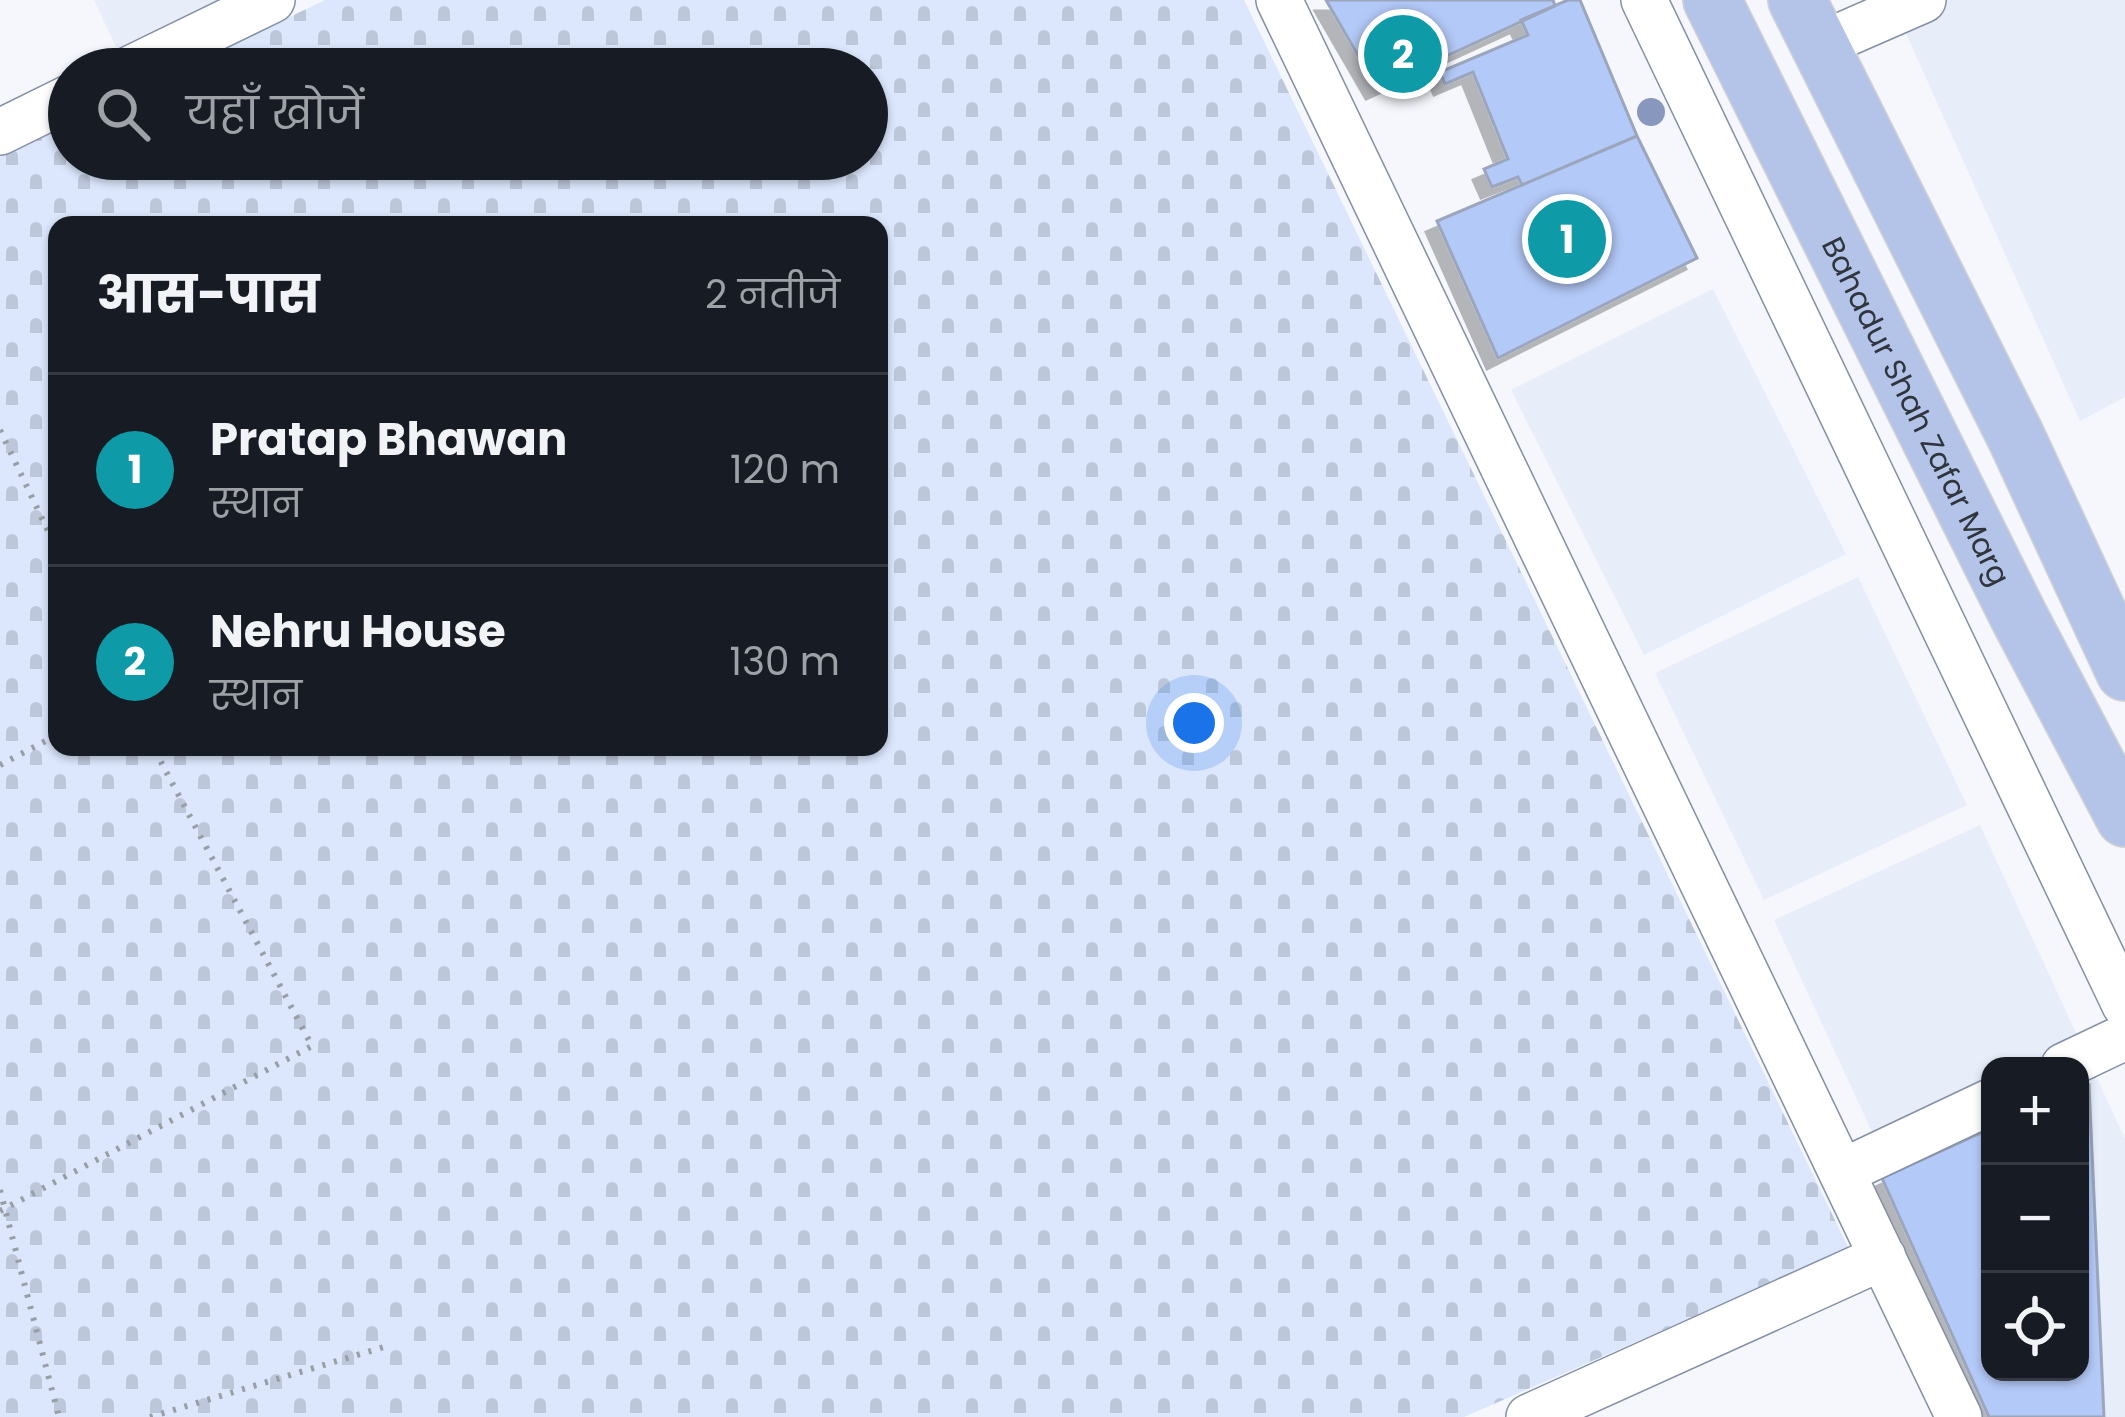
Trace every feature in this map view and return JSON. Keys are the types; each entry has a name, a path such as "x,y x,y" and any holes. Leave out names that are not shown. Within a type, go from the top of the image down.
{"main road":[{"name":"Bahadur Shah Zafar Marg","path":"1712,0 2009,597 2125,818"},
{"path":"1808,22 2016,437 2125,672"}],"street":[{"path":"173,48 272,0"},
{"path":"1279,0 1959,1417"},
{"path":"1644,0 2125,1005"},
{"path":"1808,22 1922,0"},
{"path":"0,132 48,108"},
{"path":"2083,1057 2125,1037"},
{"path":"1842,1172 1981,1106"},
{"path":"1529,1417 1882,1257"}],"path":[{"path":"0,430 48,531"},
{"path":"0,765 48,740"},
{"path":"3,1209 312,1046 158,756"},
{"path":"0,1190 59,1417"},
{"path":"150,1417 384,1347"}],"shaded area":[{"path":"94,0 226,0 119,48"},
{"path":"1891,0 2125,0 2125,397 2080,421"},
{"path":"1713,289 1846,554 1644,655 1511,390"},
{"path":"1858,577 1967,805 1764,900 1655,673"},
{"path":"1980,825 2087,1057 1981,1057 1981,1367 1774,920"},
{"path":"2089,1061 2125,1139 2125,1417 2004,1417 1987,1381 2089,1381"}],"green space":[{"path":"325,0 1244,0 1849,1249 1464,1417 0,1417 0,157 48,134 48,180 888,180 888,48 226,48"}],"building":[{"path":"1326,0 1553,0 1555,6 1377,88"},
{"path":"1568,0 1580,0 1637,136 1522,185 1518,177 1492,187 1484,169 1508,159 1473,72 1445,84 1440,72 1528,35 1521,20"},
{"path":"1637,136 1697,258 1498,358 1437,221"},
{"path":"2089,1085 2104,1417 1989,1417 1882,1178 1981,1133 1981,1381 2089,1381"}],"place":[{"name":"Nehru House","path":"1403,54"},
{"name":"Pratap Bhawan","path":"1567,239"}]}
